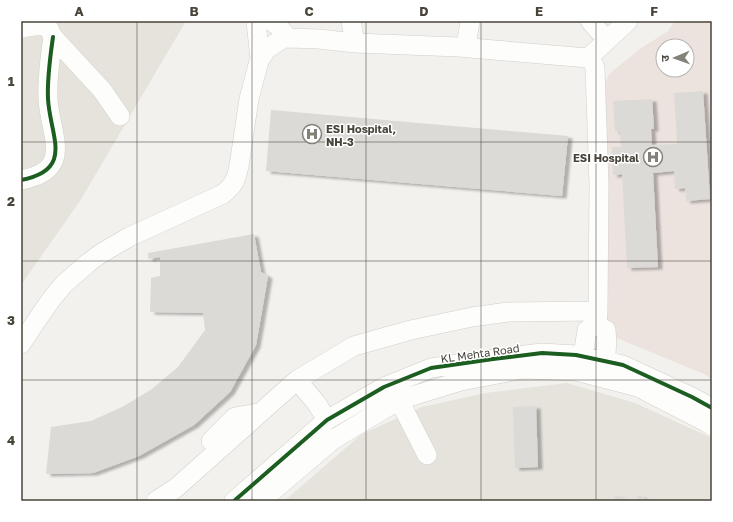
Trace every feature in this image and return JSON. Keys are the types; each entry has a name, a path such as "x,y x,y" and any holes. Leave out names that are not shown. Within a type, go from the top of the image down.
{"street":[{"path":"256,21 260,59"},
{"path":"271,21 279,27 288,38"},
{"path":"351,21 354,43"},
{"path":"466,47 470,21"},
{"path":"590,21 606,40"},
{"path":"588,58 628,21"},
{"path":"21,28 48,27"},
{"path":"48,27 102,90 120,116"},
{"path":"21,180 40,175 47,170 54,161 56,154 50,118 48,92 50,60 48,27"},
{"path":"21,344 53,297 64,284 88,263 129,237 223,194 234,184 239,166 249,99 260,59 267,49 282,39 288,38 354,43 466,47 581,56 588,58 593,63 595,68 599,184 597,318 606,330 607,338 605,361"},
{"path":"156,501 176,488 205,462 206,446 235,417 260,413 297,380 354,346 411,330 472,317 508,312 597,318"},
{"path":"583,356 587,330 597,318"},
{"name":"KL Mehta Road","path":"234,501 327,420 384,387 431,368 542,353 576,355 623,365 692,396 712,408"},
{"name":"KL Mehta Road","path":"261,501 334,438 399,400 461,381 523,369 576,371 638,387 712,426"},
{"path":"297,380 317,404 327,420"},
{"path":"399,400 427,455"}],"shaded area":[{"path":"21,21 186,21 80,201 21,285"},
{"name":"ESI Hospital","path":"675,21 712,21 712,379 704,374 595,329 589,215 599,98 609,74 641,48 655,39 655,78 695,78 695,38 657,38 667,32"},
{"path":"567,383 635,403 712,438 712,501 284,501 362,434 422,407 485,393"}],"building":[{"path":"703,91 710,199 686,201 685,188 675,189 674,171 653,173 658,267 627,268 622,174 613,175 612,147 621,147 620,131 615,132 613,101 652,99 654,129 651,129 652,145 677,144 674,93"},
{"path":"271,110 568,136 562,196 266,171"},
{"path":"254,234 261,272 268,276 256,345 230,392 194,425 139,456 93,473 46,474 51,427 91,421 124,406 152,389 178,367 205,330 203,313 150,312 151,278 160,276 160,257 148,259 148,253"},
{"path":"536,406 538,467 515,468 513,407"},
{"path":"615,495 629,501 613,501"},
{"path":"639,495 649,501 635,501"}],"cycle path":[{"path":"21,180 38,175 48,168 54,160 56,150 55,138 48,99 49,68 53,37"},
{"path":"234,501 327,420 384,387 431,368 542,353 576,355 623,365 692,397 712,408"}],"place":[{"name":"ESI Hospital, NH-3","path":"312,134"},
{"name":"ESI Hospital","path":"653,157"}]}
